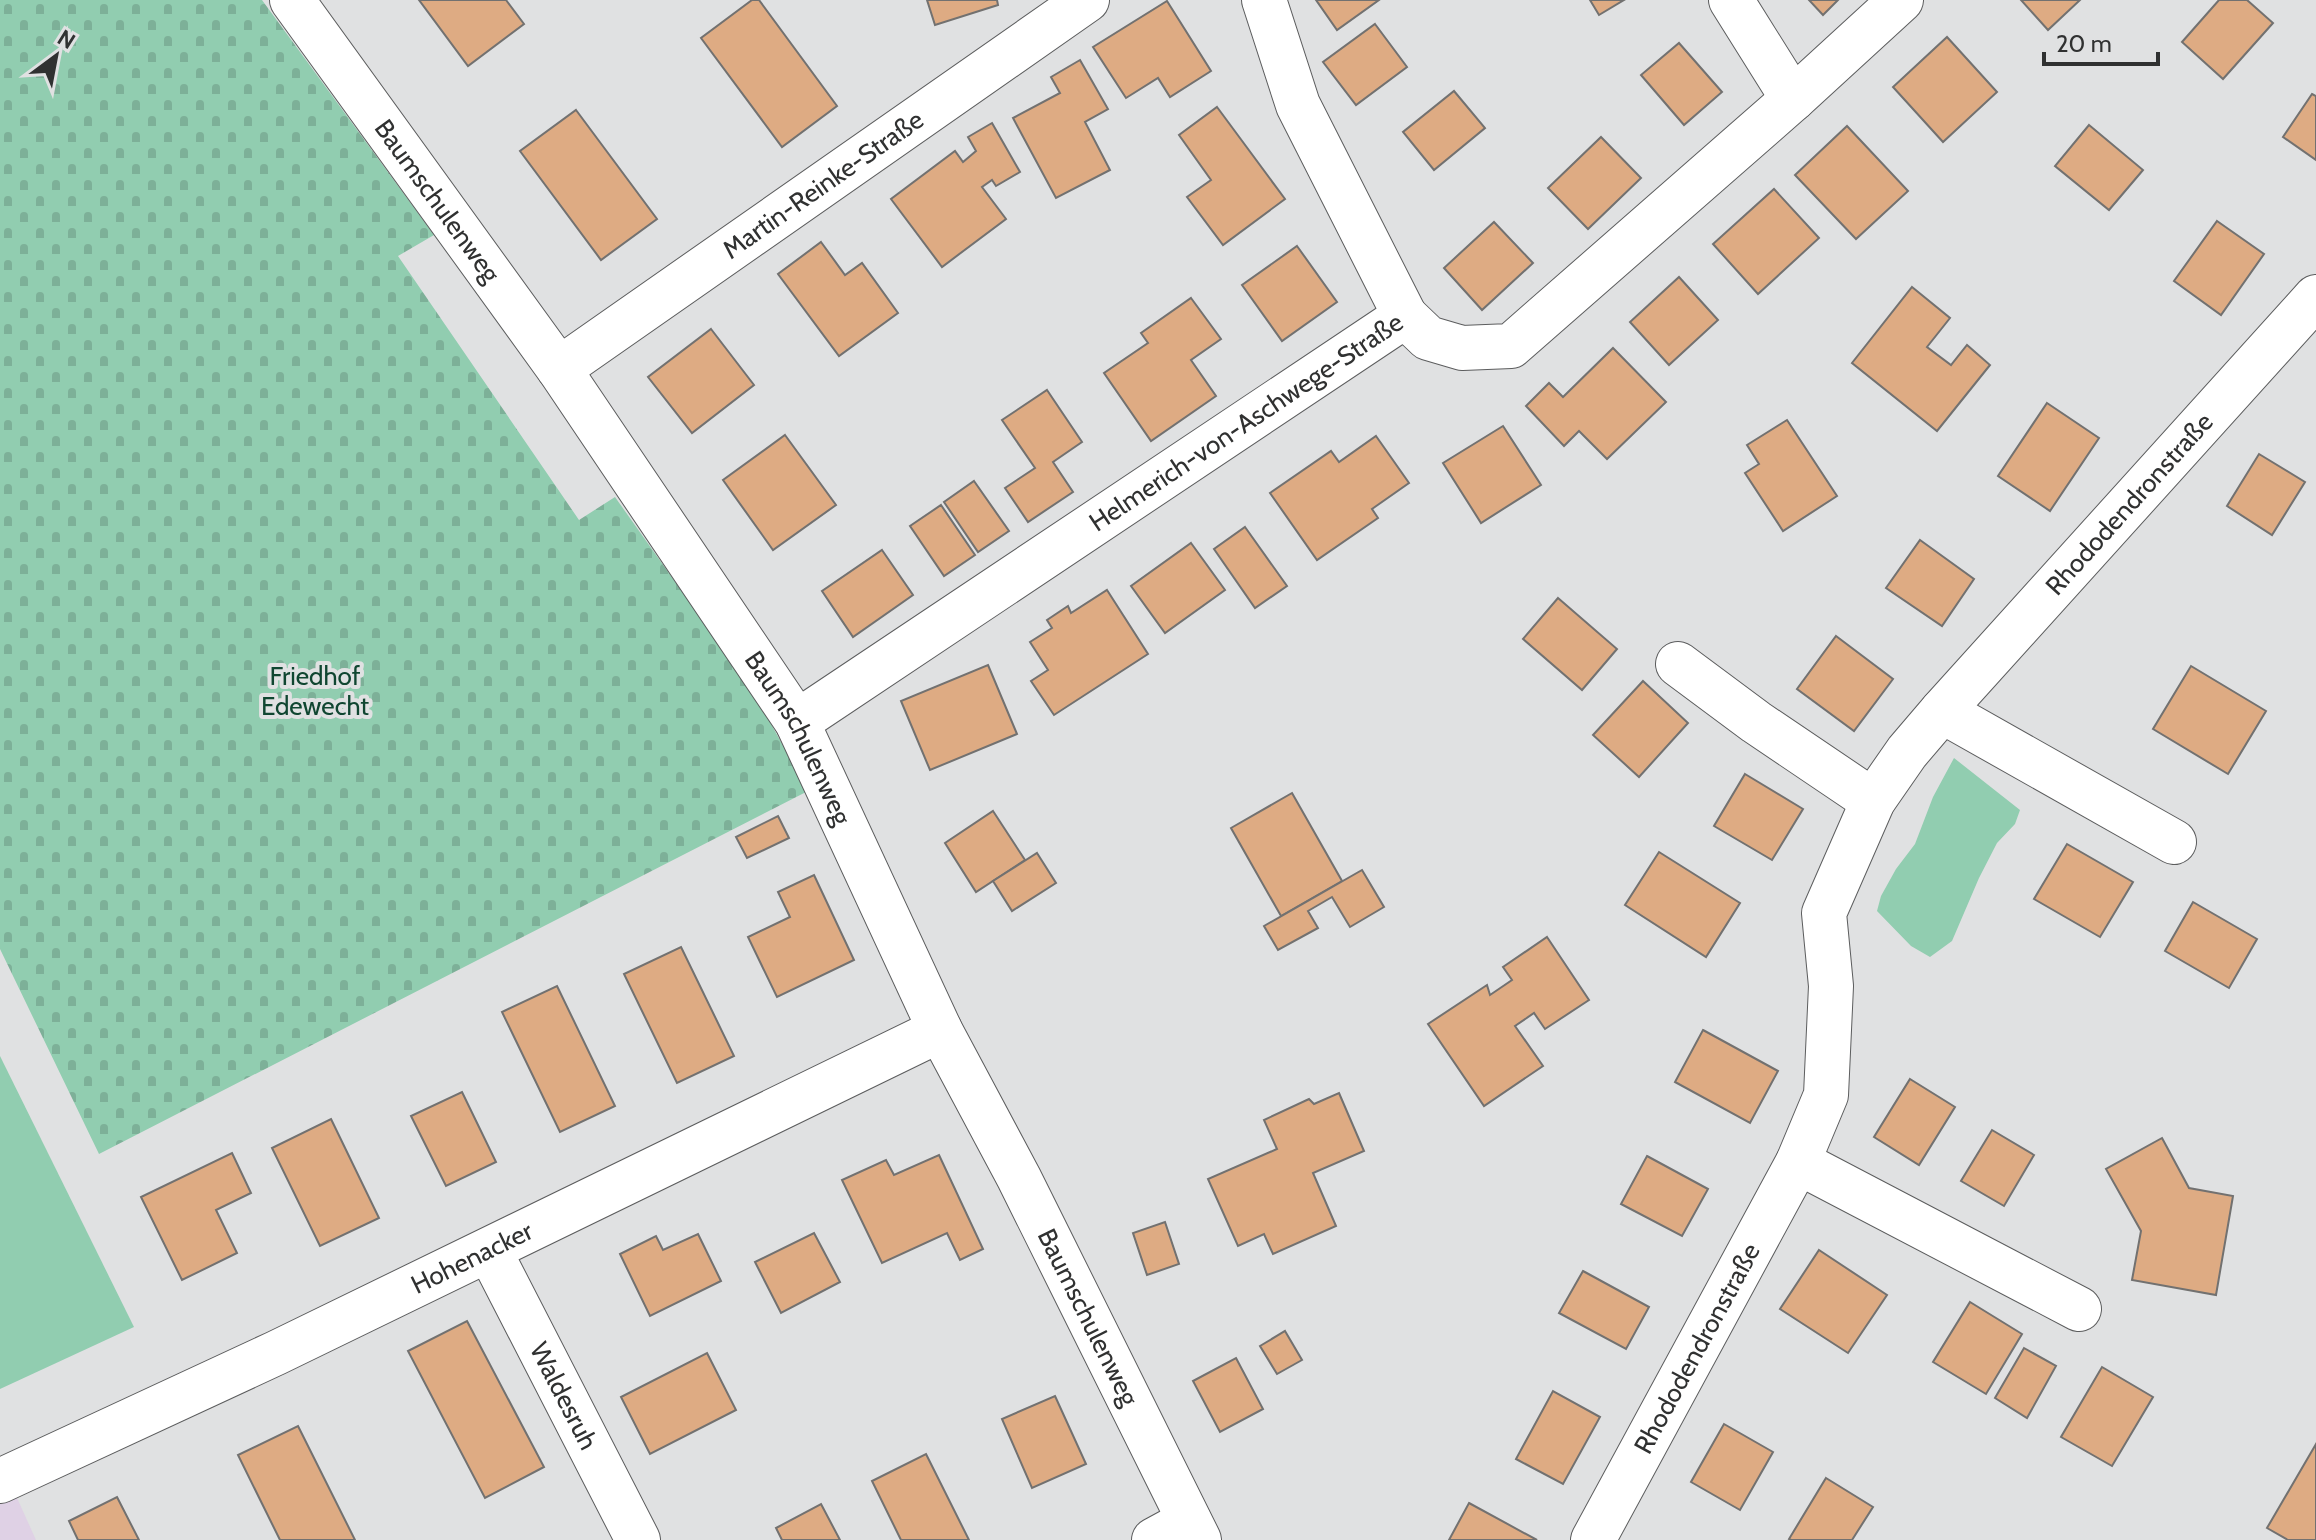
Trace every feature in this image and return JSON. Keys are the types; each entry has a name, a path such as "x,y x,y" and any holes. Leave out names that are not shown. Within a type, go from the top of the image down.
{"street":[{"name":"Baumschulenweg","path":"292,0 559,369 797,722 940,1030 1019,1178 1181,1534"},
{"name":"Martin-Reinke-Straße","path":"559,369 1087,0"},
{"path":"1264,0 1298,105 1405,316"},
{"path":"1731,0 1793,99"},
{"name":"Helmerich-von-Aschwege-Straße","path":"797,722 1405,316 1428,338 1451,345 1462,348 1511,346 1901,0"},
{"name":"Rhododendronstraße","path":"1596,1539 1798,1162 1826,1095 1831,986 1824,913 1873,801 1907,752 1942,711 2316,297"},
{"path":"1678,664 1756,722 1873,801"},
{"path":"1942,711 2174,842"},
{"name":"Hohenacker","path":"0,1481 181,1399 940,1030"},
{"path":"1798,1162 2079,1309"},
{"name":"Waldesruh","path":"489,1250 638,1540"}],"shaded area":[{"path":"0,1460 36,1540 0,1540"}],"green space":[{"name":"Friedhof Edewecht","path":"0,0 262,0 434,235 398,256 579,520 615,497 754,693 808,791 99,1154 0,949"},
{"path":"1954,758 2020,810 2015,824 1997,843 1952,941 1930,957 1911,946 1877,911 1881,896 1896,869 1915,844 1933,797"},
{"path":"0,1056 134,1327 0,1389"}],"building":[{"path":"419,0 506,0 524,24 468,66"},
{"path":"752,0 759,0 837,106 782,147 701,38"},
{"path":"927,0 997,0 998,5 935,25"},
{"path":"1316,0 1379,0 1337,30"},
{"path":"1590,0 1624,0 1599,15"},
{"path":"1809,0 1838,0 1823,15"},
{"path":"2021,0 2080,0 2048,30"},
{"path":"2219,0 2247,0 2273,23 2223,79 2182,42"},
{"path":"1167,1 1211,71 1170,97 1158,78 1126,98 1093,47"},
{"path":"1375,24 1407,67 1356,105 1323,62"},
{"path":"1947,37 1997,92 1943,142 1893,87"},
{"path":"1679,43 1722,92 1684,125 1641,75"},
{"path":"1080,60 1108,109 1085,122 1110,170 1056,198 1013,118 1060,93 1051,77"},
{"path":"1454,91 1485,128 1434,170 1403,132"},
{"path":"2312,94 2316,96 2316,160 2283,137"},
{"path":"1217,107 1285,199 1223,245 1187,197 1211,180 1179,135"},
{"path":"576,110 657,219 601,260 520,151"},
{"path":"992,123 1020,172 996,186 992,180 982,187 1006,219 942,267 891,199 955,151 963,162 976,151 968,137"},
{"path":"2089,125 2143,170 2109,210 2055,166"},
{"path":"1847,126 1908,191 1856,239 1795,175"},
{"path":"1601,137 1641,178 1588,229 1548,188"},
{"path":"1774,189 1819,238 1758,294 1713,244"},
{"path":"2217,221 2264,254 2221,315 2174,281"},
{"path":"1494,222 1533,263 1482,310 1444,268"},
{"path":"821,242 845,275 862,263 898,313 839,356 778,274"},
{"path":"1297,246 1337,302 1282,341 1242,285"},
{"path":"1679,277 1718,320 1669,365 1630,322"},
{"path":"1912,287 1950,318 1927,347 1951,365 1967,345 1990,365 1937,431 1852,363"},
{"path":"1191,298 1221,339 1191,360 1216,396 1151,441 1104,373 1148,343 1141,333"},
{"path":"711,329 754,385 692,433 648,377"},
{"path":"1613,348 1666,402 1607,459 1579,431 1564,446 1526,406 1549,383 1563,397"},
{"path":"1047,390 1082,442 1053,462 1073,492 1028,522 1005,488 1035,468 1002,420"},
{"path":"2047,403 2099,438 2050,511 1998,476"},
{"path":"1787,420 1837,496 1783,531 1745,473 1759,464 1747,445"},
{"path":"1503,426 1541,485 1481,523 1443,463"},
{"path":"785,435 836,505 773,550 723,480"},
{"path":"1376,436 1409,483 1372,509 1378,518 1317,560 1270,493 1331,451 1339,462"},
{"path":"2259,454 2305,482 2272,535 2227,506"},
{"path":"974,481 1009,531 978,552 944,502"},
{"path":"941,505 975,555 944,576 910,526"},
{"path":"1245,527 1287,586 1255,608 1214,549"},
{"path":"1920,540 1974,579 1942,626 1886,588"},
{"path":"1191,543 1225,590 1165,633 1131,586"},
{"path":"882,550 913,595 853,637 822,591"},
{"path":"1107,590 1148,654 1054,715 1031,681 1048,670 1030,642 1052,628 1047,620 1068,606 1071,613"},
{"path":"1558,598 1617,649 1582,690 1523,639"},
{"path":"1836,636 1893,679 1854,731 1797,689"},
{"path":"988,665 1017,734 930,770 901,701"},
{"path":"2191,666 2266,711 2228,774 2153,729"},
{"path":"1643,681 1688,723 1639,777 1593,735"},
{"path":"1745,774 1803,809 1772,860 1714,826"},
{"path":"1292,793 1342,881 1281,916 1231,828"},
{"path":"993,811 1025,860 976,892 945,843"},
{"path":"778,816 789,838 747,858 736,837"},
{"path":"2067,844 2133,882 2100,937 2034,899"},
{"path":"1659,852 1740,903 1706,957 1625,905"},
{"path":"1037,853 1056,883 1012,911 993,881"},
{"path":"1362,870 1384,907 1350,927 1332,897 1308,911 1318,928 1278,950 1264,926"},
{"path":"814,875 854,960 777,997 748,937 790,917 778,892"},
{"path":"2193,902 2257,939 2229,988 2165,951"},
{"path":"1547,937 1589,1000 1545,1029 1534,1013 1515,1026 1543,1066 1484,1106 1428,1024 1487,985 1490,995 1512,980 1503,967"},
{"path":"681,947 734,1056 677,1083 624,974"},
{"path":"557,986 615,1106 560,1132 502,1012"},
{"path":"1703,1030 1778,1071 1750,1123 1675,1082"},
{"path":"1910,1079 1955,1107 1919,1165 1874,1137"},
{"path":"462,1092 496,1162 446,1186 411,1116"},
{"path":"1339,1093 1364,1151 1313,1173 1336,1226 1273,1254 1264,1234 1238,1246 1208,1179 1277,1149 1264,1120 1309,1099 1314,1104"},
{"path":"331,1119 379,1218 320,1246 272,1148"},
{"path":"1992,1130 2034,1155 2004,1206 1961,1181"},
{"path":"2162,1138 2189,1188 2233,1196 2216,1295 2132,1280 2141,1231 2106,1169"},
{"path":"232,1153 251,1193 216,1210 237,1253 182,1280 141,1197"},
{"path":"939,1155 983,1249 960,1260 947,1233 882,1263 842,1180 886,1160 894,1175"},
{"path":"1647,1156 1708,1189 1682,1236 1621,1204"},
{"path":"1165,1222 1179,1264 1147,1275 1133,1233"},
{"path":"814,1233 840,1282 781,1313 755,1262"},
{"path":"698,1234 721,1281 650,1316 620,1254 656,1236 663,1250"},
{"path":"1819,1250 1887,1295 1848,1353 1780,1309"},
{"path":"1583,1271 1649,1307 1626,1349 1559,1313"},
{"path":"1970,1302 2022,1334 1986,1394 1933,1362"},
{"path":"467,1321 544,1467 485,1498 408,1351"},
{"path":"1285,1331 1302,1360 1277,1374 1260,1346"},
{"path":"2024,1348 2056,1366 2027,1418 1995,1398"},
{"path":"707,1353 736,1410 650,1454 621,1397"},
{"path":"1236,1358 1263,1409 1220,1432 1193,1381"},
{"path":"2102,1367 2153,1397 2112,1466 2061,1437"},
{"path":"1553,1391 1600,1417 1563,1484 1516,1459"},
{"path":"1055,1396 1086,1464 1032,1488 1002,1419"},
{"path":"1724,1424 1773,1452 1740,1510 1691,1482"},
{"path":"298,1426 355,1540 280,1540 238,1455"},
{"path":"2316,1444 2316,1540 2288,1540 2267,1528"},
{"path":"926,1454 969,1540 901,1540 872,1481"},
{"path":"1826,1478 1873,1507 1852,1540 1789,1539"},
{"path":"117,1497 139,1540 78,1540 69,1521"},
{"path":"1469,1503 1537,1540 1449,1540"},
{"path":"821,1504 840,1540 782,1540 776,1528"}]}
